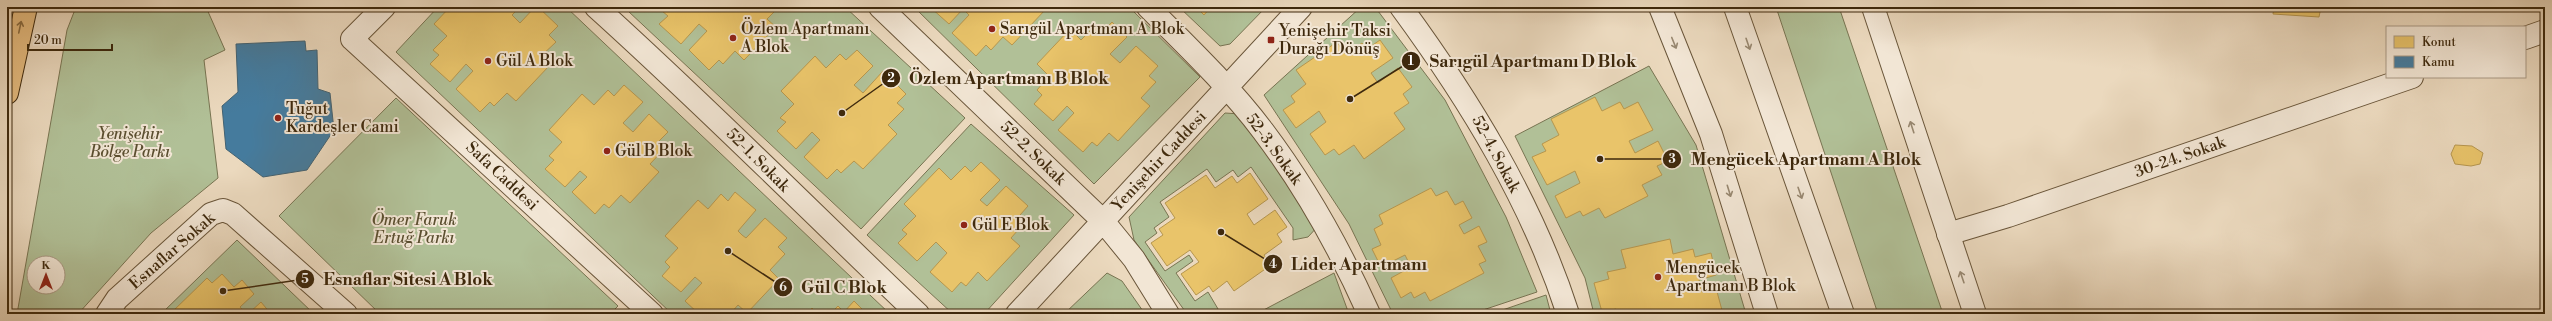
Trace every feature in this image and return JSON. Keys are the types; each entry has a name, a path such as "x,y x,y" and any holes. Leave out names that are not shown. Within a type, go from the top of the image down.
{"main road":[{"path":"7,93 26,7"}],"street":[{"name":"Safa Caddesi","path":"384,7 352,39 652,314"},
{"name":"52-1. Sokak","path":"596,7 680,83 796,198 918,314"},
{"name":"52-2. Sokak","path":"880,7 1103,221 1134,259 1168,314"},
{"name":"52-3. Sokak","path":"1148,7 1227,87 1263,130 1296,176 1328,230 1369,314"},
{"name":"Yenişehir Caddesi","path":"1017,314 1301,7"},
{"name":"52-4. Sokak","path":"1401,7 1442,64 1476,116 1510,177 1539,239 1568,314"},
{"path":"1660,7 1710,134 1767,314"},
{"path":"1735,7 1843,314"},
{"path":"1873,7 1975,314"},
{"path":"2526,38 2545,31"},
{"name":"30-24. Sokak","path":"1948,234 2008,216 2409,78"},
{"name":"Esnaflar Sokak","path":"107,314 117,300 211,214 223,210 233,214 346,314"}],"green space":[{"name":"Yenişehir Bölge Parkı","path":"76,7 206,7 225,50 204,60 218,178 151,233 78,314 17,314 26,263 26,295 66,295 66,255 27,255 67,30"},
{"path":"438,7 566,7 890,314 672,314 396,52"},
{"path":"632,7 845,7 965,118 861,229 628,11"},
{"path":"914,7 1129,7 1200,77 1094,184"},
{"path":"1179,7 1266,7 1230,44 1220,46"},
{"path":"1361,7 1375,7 1445,100 1506,217 1537,292 1471,314 1393,314 1349,224 1264,95"},
{"path":"1776,7 1839,7 1943,314 1878,314"},
{"path":"1649,66 1696,145 1746,314 1594,314 1585,278 1515,136"},
{"name":"Ömer Faruk Ertuğ Parkı","path":"396,98 618,306 610,314 380,314 279,216"},
{"path":"1225,113 1241,114 1319,225 1308,237 1293,240 1293,228 1251,167 1238,177 1233,170 1216,182 1207,169 1160,202 1169,217 1154,228 1157,233 1145,242 1165,271 1189,255 1193,261 1176,273 1195,301 1208,292 1221,314 1187,314 1134,240 1129,217"},
{"path":"971,124 1074,215 984,314 953,314 867,235"},
{"path":"237,240 314,314 161,314"},
{"path":"1107,273 1122,281 1145,314 1064,314"},
{"path":"1334,273 1349,314 1256,314"},
{"path":"1546,295 1551,314 1491,314"}],"building: Konut":[{"name":"Gül A Blok","path":"450,7 520,7 512,15 520,23 535,7 538,7 558,26 549,35 556,42 540,57 549,66 516,101 507,93 494,106 490,102 480,112 456,89 473,71 466,64 450,82 430,64 439,55 433,50 447,36 434,24"},
{"name":"Özlem Apartmanı A Blok","path":"666,7 779,7 767,19 776,27 744,60 735,51 723,64 719,60 709,70 689,50 707,31 699,24 681,44 659,24 668,16 662,11"},
{"name":"Sarıgül Apartmanı A Blok","path":"930,7 1044,7 1046,9 1012,45 1003,37 991,50 986,45 976,56 952,33 969,15 963,9 949,24"},
{"path":"1196,7 1211,7 1204,15"},
{"path":"2274,7 2321,7 2319,17 2273,14"},
{"path":"1112,22 1127,37 1110,54 1120,63 1136,46 1158,66 1149,76 1156,82 1141,98 1150,106 1118,141 1109,133 1097,146 1092,142 1083,152 1058,130 1074,113 1067,106 1053,121 1034,104 1042,95 1037,90 1049,76 1037,64 1070,29 1081,40 1095,26 1102,32"},
{"path":"1380,40 1393,58 1371,73 1378,83 1398,68 1412,87 1403,94 1409,103 1394,113 1405,129 1364,159 1354,145 1339,155 1334,149 1325,155 1310,134 1326,122 1319,111 1296,128 1283,110 1295,102 1291,96 1306,84 1296,70 1337,42 1345,54 1362,43 1367,49"},
{"path":"857,50 873,66 854,85 863,93 883,71 906,94 897,103 904,109 888,125 897,134 863,169 854,161 841,173 837,169 827,179 804,157 820,140 812,132 796,149 777,131 786,122 780,118 794,104 781,91 815,56 826,68 840,54 846,60"},
{"name":"Gül B Blok","path":"624,85 643,102 623,123 633,132 649,114 668,132 659,141 666,147 650,164 659,172 630,203 621,195 609,208 604,204 595,214 572,192 587,177 580,171 565,187 545,169 554,160 549,156 562,142 549,130 582,94 594,105 608,90 614,96"},
{"path":"1595,97 1602,111 1620,102 1624,109 1638,102 1653,130 1629,141 1635,153 1658,141 1668,161 1657,166 1662,175 1642,185 1648,196 1605,218 1599,208 1583,216 1580,211 1566,218 1555,196 1580,183 1575,171 1547,185 1532,157 1546,151 1542,144 1559,135 1551,119"},
{"path":"2455,145 2472,146 2483,153 2480,164 2471,166 2455,164 2451,154"},
{"name":"Gül E Blok","path":"981,162 1000,180 980,200 987,206 1006,186 1028,206 1020,215 1026,221 1011,238 1020,246 987,281 978,272 966,286 961,282 952,292 930,272 947,253 936,242 917,261 898,243 907,234 902,230 916,216 904,204 939,168 951,180 965,166 971,172"},
{"path":"1250,173 1268,199 1247,214 1254,225 1275,210 1287,227 1277,234 1282,242 1264,255 1271,265 1234,291 1227,281 1213,292 1209,286 1196,295 1181,274 1199,262 1190,250 1167,266 1151,243 1163,235 1159,229 1175,218 1165,203 1206,175 1215,188 1232,176 1237,183"},
{"path":"1431,188 1436,196 1447,191 1455,205 1463,201 1472,218 1459,225 1464,234 1479,226 1487,242 1478,246 1486,261 1479,264 1484,273 1430,301 1425,292 1414,298 1411,292 1401,298 1391,278 1411,267 1405,255 1381,267 1372,249 1381,245 1374,229 1383,224 1379,215"},
{"path":"735,192 756,210 738,231 742,235 746,238 765,218 787,238 778,247 785,254 770,270 779,279 747,313 738,305 730,314 699,314 685,301 702,283 695,277 681,292 662,276 670,267 665,262 678,248 665,236 698,200 708,209 721,194 728,201"},
{"name":"Mengücek Apartmanı B Blok","path":"1670,239 1673,254 1693,249 1695,257 1711,253 1716,275 1699,280 1702,292 1716,288 1723,314 1617,314 1616,309 1602,312 1594,283 1609,279 1607,272 1626,268 1621,250"},
{"path":"222,274 234,287 242,280 254,294 240,307 246,314 170,314 207,278 212,283"},
{"path":"854,301 867,314 830,314 838,306 844,312"},
{"path":"261,302 271,314 248,314"},
{"path":"812,308 818,314 807,314"}],"building: Kamu":[{"name":"Tuğut Kardeşler Cami","path":"305,41 306,51 317,50 318,89 330,93 334,130 307,170 263,177 226,149 222,106 238,92 236,44"}],"place":[{"name":"Sarıgül Apartmanı A Blok","path":"992,29"},
{"name":"Özlem Apartmanı A Blok","path":"733,38"},
{"name":"Yenişehir Taksi Durağı Dönüş","path":"1271,40"},
{"name":"Gül A Blok","path":"488,61"},
{"name":"Sarıgül Apartmanı D Blok","path":"1350,99"},
{"name":"Özlem Apartmanı B Blok","path":"842,113"},
{"name":"Tuğut Kardeşler Cami","path":"278,118"},
{"name":"Gül B Blok","path":"607,151"},
{"name":"Mengücek Apartmanı A Blok","path":"1600,159"},
{"name":"Gül E Blok","path":"964,225"},
{"name":"Lider Apartmanı","path":"1221,232"},
{"name":"Gül C Blok","path":"728,251"},
{"name":"Mengücek Apartmanı B Blok","path":"1658,277"},
{"name":"Esnaflar Sitesi A Blok","path":"223,291"}]}
